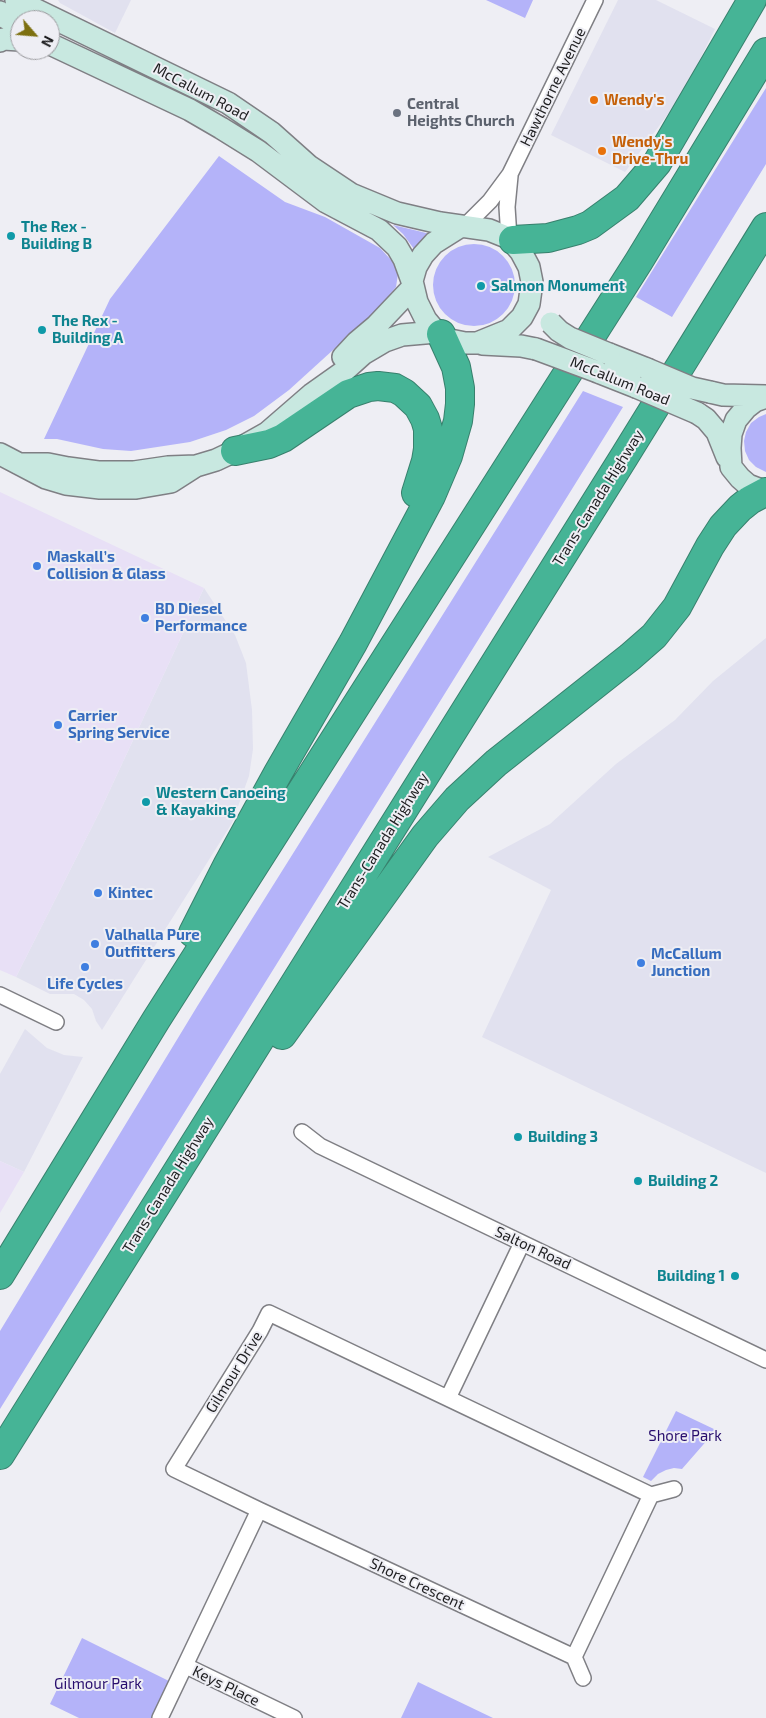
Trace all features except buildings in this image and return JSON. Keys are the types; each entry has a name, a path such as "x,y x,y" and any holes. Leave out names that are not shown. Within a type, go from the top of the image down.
{"highway":[{"path":"511,239 548,238 578,230 590,225 627,198 657,163 752,0"},
{"path":"0,1275 156,1020 629,277 766,52"},
{"name":"Trans-Canada Highway","path":"0,1456 766,227"},
{"path":"156,1020 168,982 227,866 353,643 431,496 448,456 454,437 460,404 460,388 456,367 438,333"},
{"path":"236,451 268,444 283,438 334,402 348,394 369,387 395,388 413,400 421,412 425,419 428,439 424,473 366,600 353,643"},
{"path":"129,1247 420,844 443,815 457,799 496,763 654,636 677,606 723,526 750,500 766,492"}],"main road":[{"name":"McCallum Road","path":"16,0 228,103 272,133 308,166 351,194 398,213 463,226"},
{"path":"42,0 61,22"},
{"path":"0,12 10,20"},
{"name":"McCallum Road","path":"60,49 190,110 222,128 258,151 326,202 380,230 397,247 404,259 413,284"},
{"path":"463,226 489,230 511,239 529,267 532,282 529,304 522,317 509,330 476,343 450,340 438,333 426,320 417,302 413,284 416,268 423,255 434,243 463,226"},
{"name":"McCallum Road","path":"532,282 540,305 551,323 570,338 692,388 723,395 766,396"},
{"path":"312,394 357,342 376,326 413,284"},
{"path":"0,454 46,478 66,484 100,488 136,488 172,482 196,466 236,451 267,433 312,394 343,372 363,354 385,340 402,334 438,333"},
{"name":"McCallum Road","path":"476,343 536,349 636,387 697,413 706,419 717,432 731,467"},
{"path":"766,396 746,408 736,420 730,434 731,467 748,485 766,492"}],"street":[{"name":"Hawthorne Avenue","path":"463,226 490,202 510,174 594,0"},
{"name":"Hawthorne Avenue","path":"510,174 507,207 511,239"},
{"path":"0,995 56,1022"},
{"name":"Salton Road","path":"302,1132 320,1146 766,1360"},
{"path":"522,1244 448,1398 651,1495 674,1489"},
{"name":"Gilmour Drive","path":"259,1510 174,1469 260,1331 269,1313 448,1398"},
{"path":"583,1678 574,1658 651,1495"},
{"path":"160,1718 259,1510"},
{"name":"Shore Crescent","path":"259,1510 574,1658"},
{"name":"Keys Place","path":"186,1666 294,1718"}],"shaded area":[{"path":"58,0 131,0 115,33 60,3"},
{"path":"618,0 656,0 715,29 682,95 625,172 551,135"},
{"path":"0,492 204,588 101,809 16,977 0,970"},
{"path":"204,588 235,635 246,663 252,710 253,749 249,776 232,823 102,1030 96,1021 92,1009 84,1000 74,994 50,994 16,977 101,809"},
{"name":"McCallum Junction","path":"766,638 766,1173 482,1037 551,890 488,857 550,824 616,764 675,720 713,681"},
{"path":"25,1029 47,1048 64,1055 83,1057 24,1172 0,1161 0,1074"},
{"path":"0,1161 24,1172 0,1213"}],"green space":[{"path":"486,0 533,0 525,18"},
{"path":"766,88 766,164 672,317 636,297"},
{"path":"219,156 285,202 325,217 380,248 393,262 398,274 396,287 377,310 289,390 254,416 226,430 190,442 131,451 103,449 57,439 44,439 110,299"},
{"path":"393,225 430,234 414,249 403,234"},
{"path":"474,244 490,247 503,256 512,269 515,285 512,301 503,314 490,323 474,326 458,323 445,314 436,301 433,285 436,269 445,256 458,247"},
{"path":"583,391 623,407 0,1409 0,1331 198,1005"},
{"path":"766,414 766,472 756,467 749,460 745,451 744,441 751,423"},
{"name":"Shore Park","path":"676,1411 716,1430 682,1469 666,1470 658,1474 651,1481 643,1477"},
{"name":"Gilmour Park","path":"82,1638 173,1683 157,1718 79,1718 50,1704"},
{"path":"418,1682 493,1718 401,1718"}],"place":[{"name":"Wendy's","path":"594,100"},
{"name":"Central Heights Church","path":"397,113"},
{"name":"Wendy's Drive-Thru","path":"602,151"},
{"name":"The Rex - Building B","path":"11,236"},
{"name":"Salmon Monument","path":"481,286"},
{"name":"The Rex - Building A","path":"42,330"},
{"name":"Maskall’s Collision & Glass","path":"37,566"},
{"name":"BD Diesel Performance","path":"145,618"},
{"name":"Carrier Spring Service","path":"58,725"},
{"name":"Western Canoeing & Kayaking","path":"146,802"},
{"name":"Kintec","path":"98,893"},
{"name":"Valhalla Pure Outfitters","path":"95,944"},
{"name":"McCallum Junction","path":"641,963"},
{"name":"Life Cycles","path":"85,967"},
{"name":"Building 3","path":"518,1137"},
{"name":"Building 2","path":"638,1181"},
{"name":"Building 1","path":"735,1276"}]}
